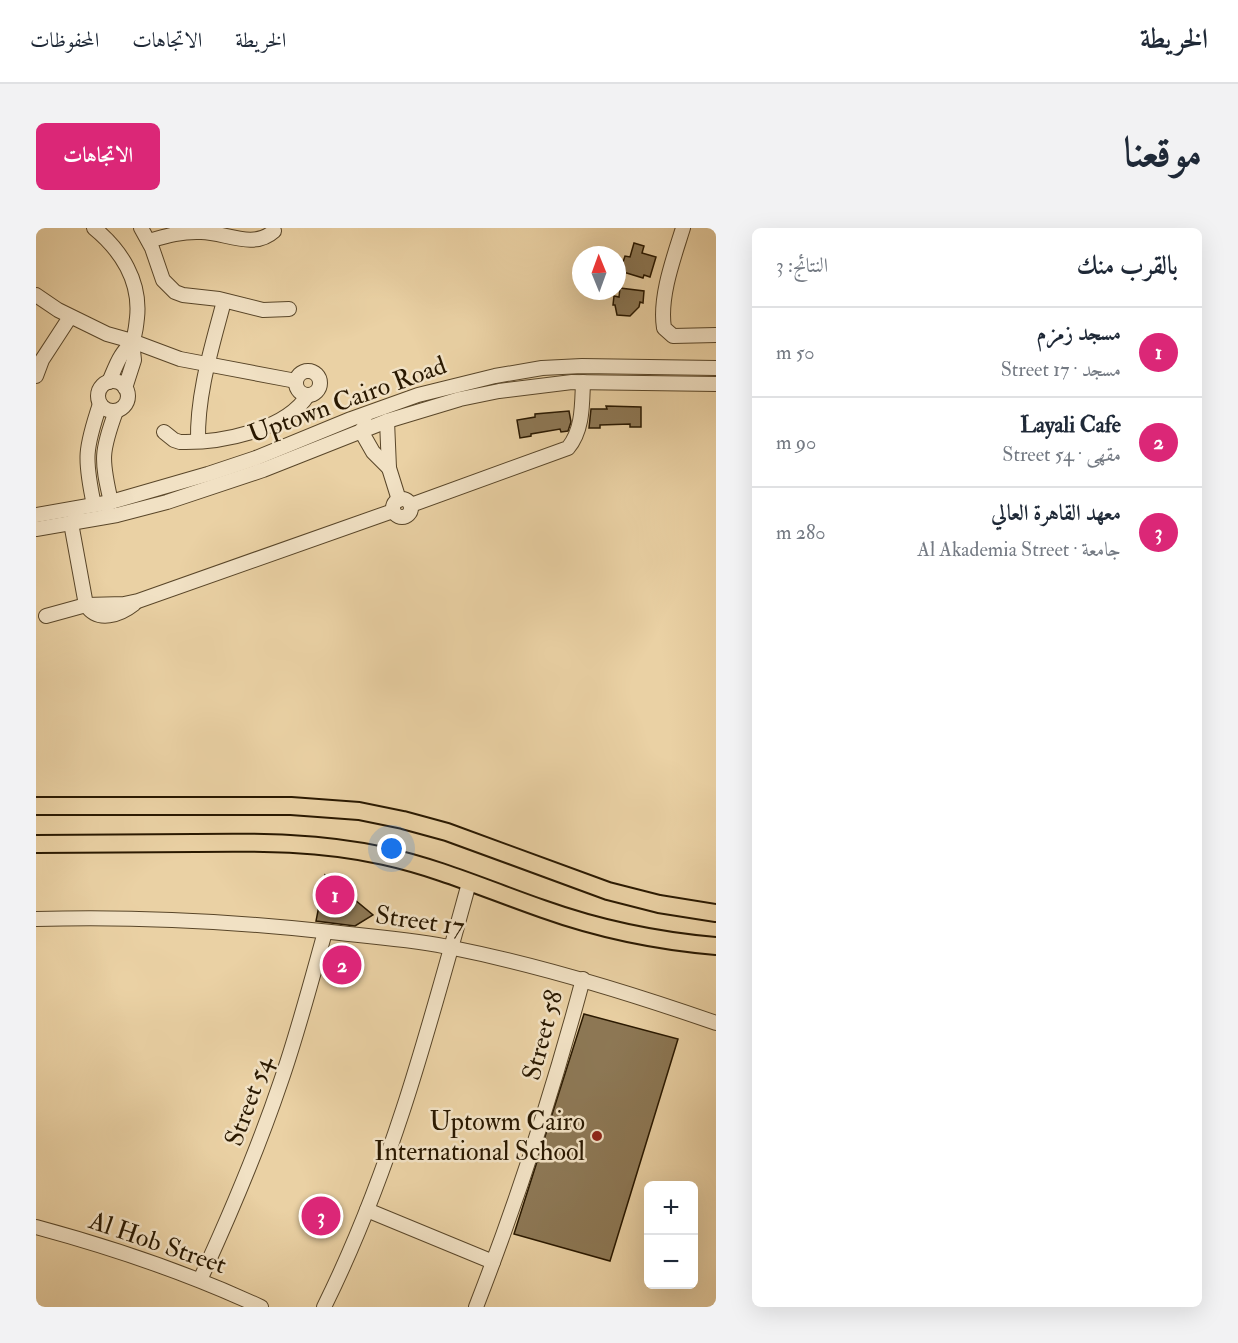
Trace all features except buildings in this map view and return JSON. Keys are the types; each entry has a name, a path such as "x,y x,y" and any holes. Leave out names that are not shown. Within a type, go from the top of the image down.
{"main road":[{"path":"36,806 291,806 359,811 447,832 608,891 659,904 716,913"},
{"path":"36,844 256,842 321,845 397,859 430,868 597,926 649,937 716,946"}],"street":[{"path":"94,228 110,241 122,256 131,274 136,292 138,312 132,341 134,360 125,388"},
{"path":"141,228 149,241 160,273 168,287 183,295 263,310 289,309"},
{"path":"683,228 664,301 664,328 673,336 716,335"},
{"path":"149,241 178,233 203,232 253,241 268,236 273,231"},
{"path":"36,295 70,317 106,334 180,359 296,381"},
{"path":"198,441 198,415 207,365 224,301"},
{"path":"36,376 42,360 70,317"},
{"path":"109,382 120,383 128,394 123,408 116,411 107,410 100,404 98,397 100,389 109,382 121,355 132,341"},
{"name":"Uptown Cairo Road","path":"36,515 111,502 256,458 351,419 418,395 495,376 582,366 716,368"},
{"path":"669,383 670,367"},
{"path":"164,432 180,442 220,439 240,435 282,420 297,410 308,395 316,393 320,386 316,374 304,372 296,381 298,389 308,395"},
{"path":"116,411 103,453 111,502 71,523 86,605 90,610 105,616 116,616 138,601 401,505 568,448 579,430 582,407 578,382"},
{"name":"Uptown Cairo Road","path":"36,529 117,515 212,488 387,421 479,395 543,384 578,382 716,384"},
{"path":"389,468 373,452 361,432 370,420 418,395"},
{"path":"94,505 86,453 100,404"},
{"path":"387,421 389,468 401,505"},
{"path":"46,616 86,605"},
{"path":"324,1307 368,1210 412,1086 469,883"},
{"name":"Street 17","path":"36,919 176,918 247,923 452,947 583,979 716,1023"},
{"name":"Street 54","path":"200,1280 230,1215 282,1080 325,932"},
{"name":"Street 58","path":"476,1307 555,1083 583,979"},
{"path":"368,1210 493,1262"},
{"name":"Al Hob Street","path":"36,1227 122,1252 200,1280 261,1307"}],"place":[{"name":"مسجد زمزم","path":"335,895"},
{"name":"Layali Cafe","path":"342,965"},
{"name":"Uptowm Cairo International School","path":"597,1136"},
{"name":"معهد القاهرة العالي","path":"321,1216"}]}
